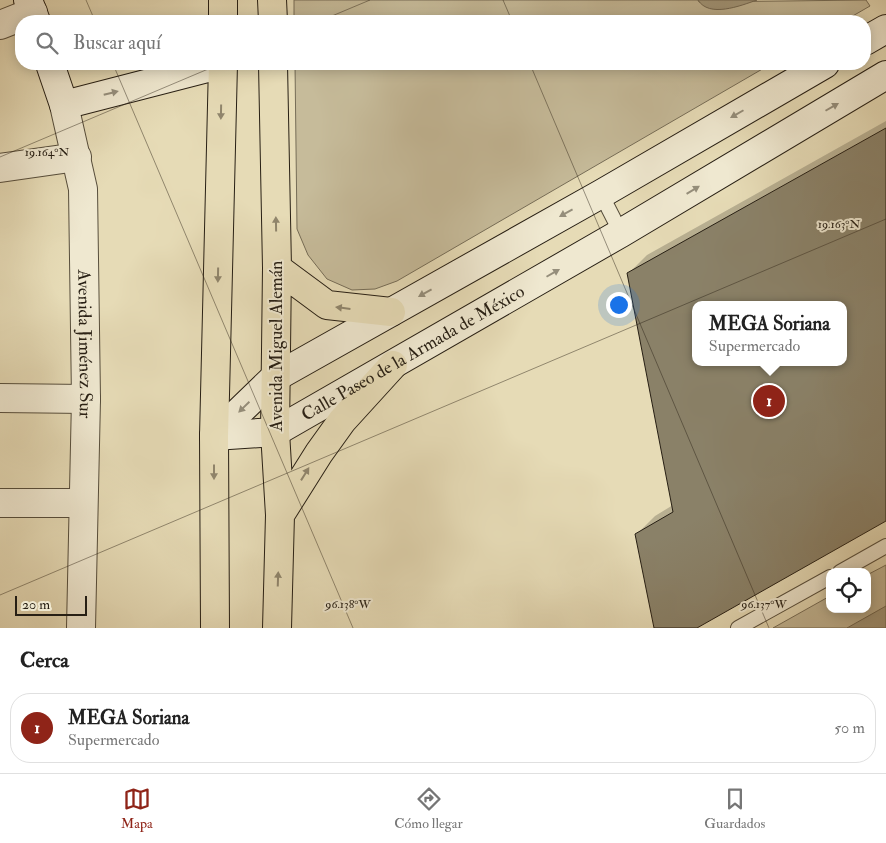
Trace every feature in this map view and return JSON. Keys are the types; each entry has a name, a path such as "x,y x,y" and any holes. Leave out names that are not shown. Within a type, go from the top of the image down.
{"main road":[{"path":"223,0 223,15"},
{"path":"272,0 273,15"},
{"path":"0,25 15,18"},
{"path":"871,38 886,29"},
{"name":"Avenida Jiménez Sur","path":"52,70 64,105 83,189 86,399 80,628"},
{"path":"64,105 200,70"},
{"path":"215,628 214,436 223,70"},
{"name":"Avenida Miguel Alemán","path":"273,70 276,268 274,378 280,515 277,628"},
{"path":"214,436 274,378 601,194 814,70"},
{"name":"Calle Paseo de la Armada de México","path":"214,436 275,432 621,233 886,75"},
{"path":"767,97 789,132"},
{"path":"0,168 77,157"},
{"path":"276,268 328,305 391,312"},
{"path":"280,515 319,453 342,421 393,365"},
{"path":"0,398 86,399"},
{"path":"0,503 82,503"}],"lane":[{"path":"601,194 621,233"},
{"path":"847,568 886,546"},
{"path":"738,628 826,579"}],"shaded area":[{"path":"294,0 698,0 699,2 866,0 870,6 854,15 294,15"},
{"path":"698,0 757,0 734,7 717,9 709,8"},
{"path":"295,70 761,70 397,281 375,289 352,290 327,279 308,255 297,229"},
{"path":"886,565 886,628 773,628 826,598 826,613 871,613 871,573"},
{"path":"886,606 886,628 847,628"}],"building":[{"path":"886,128 886,521 697,628 654,628 635,534 673,512 627,273"}],"place":[{"name":"MEGA Soriana","path":"769,401"}]}
